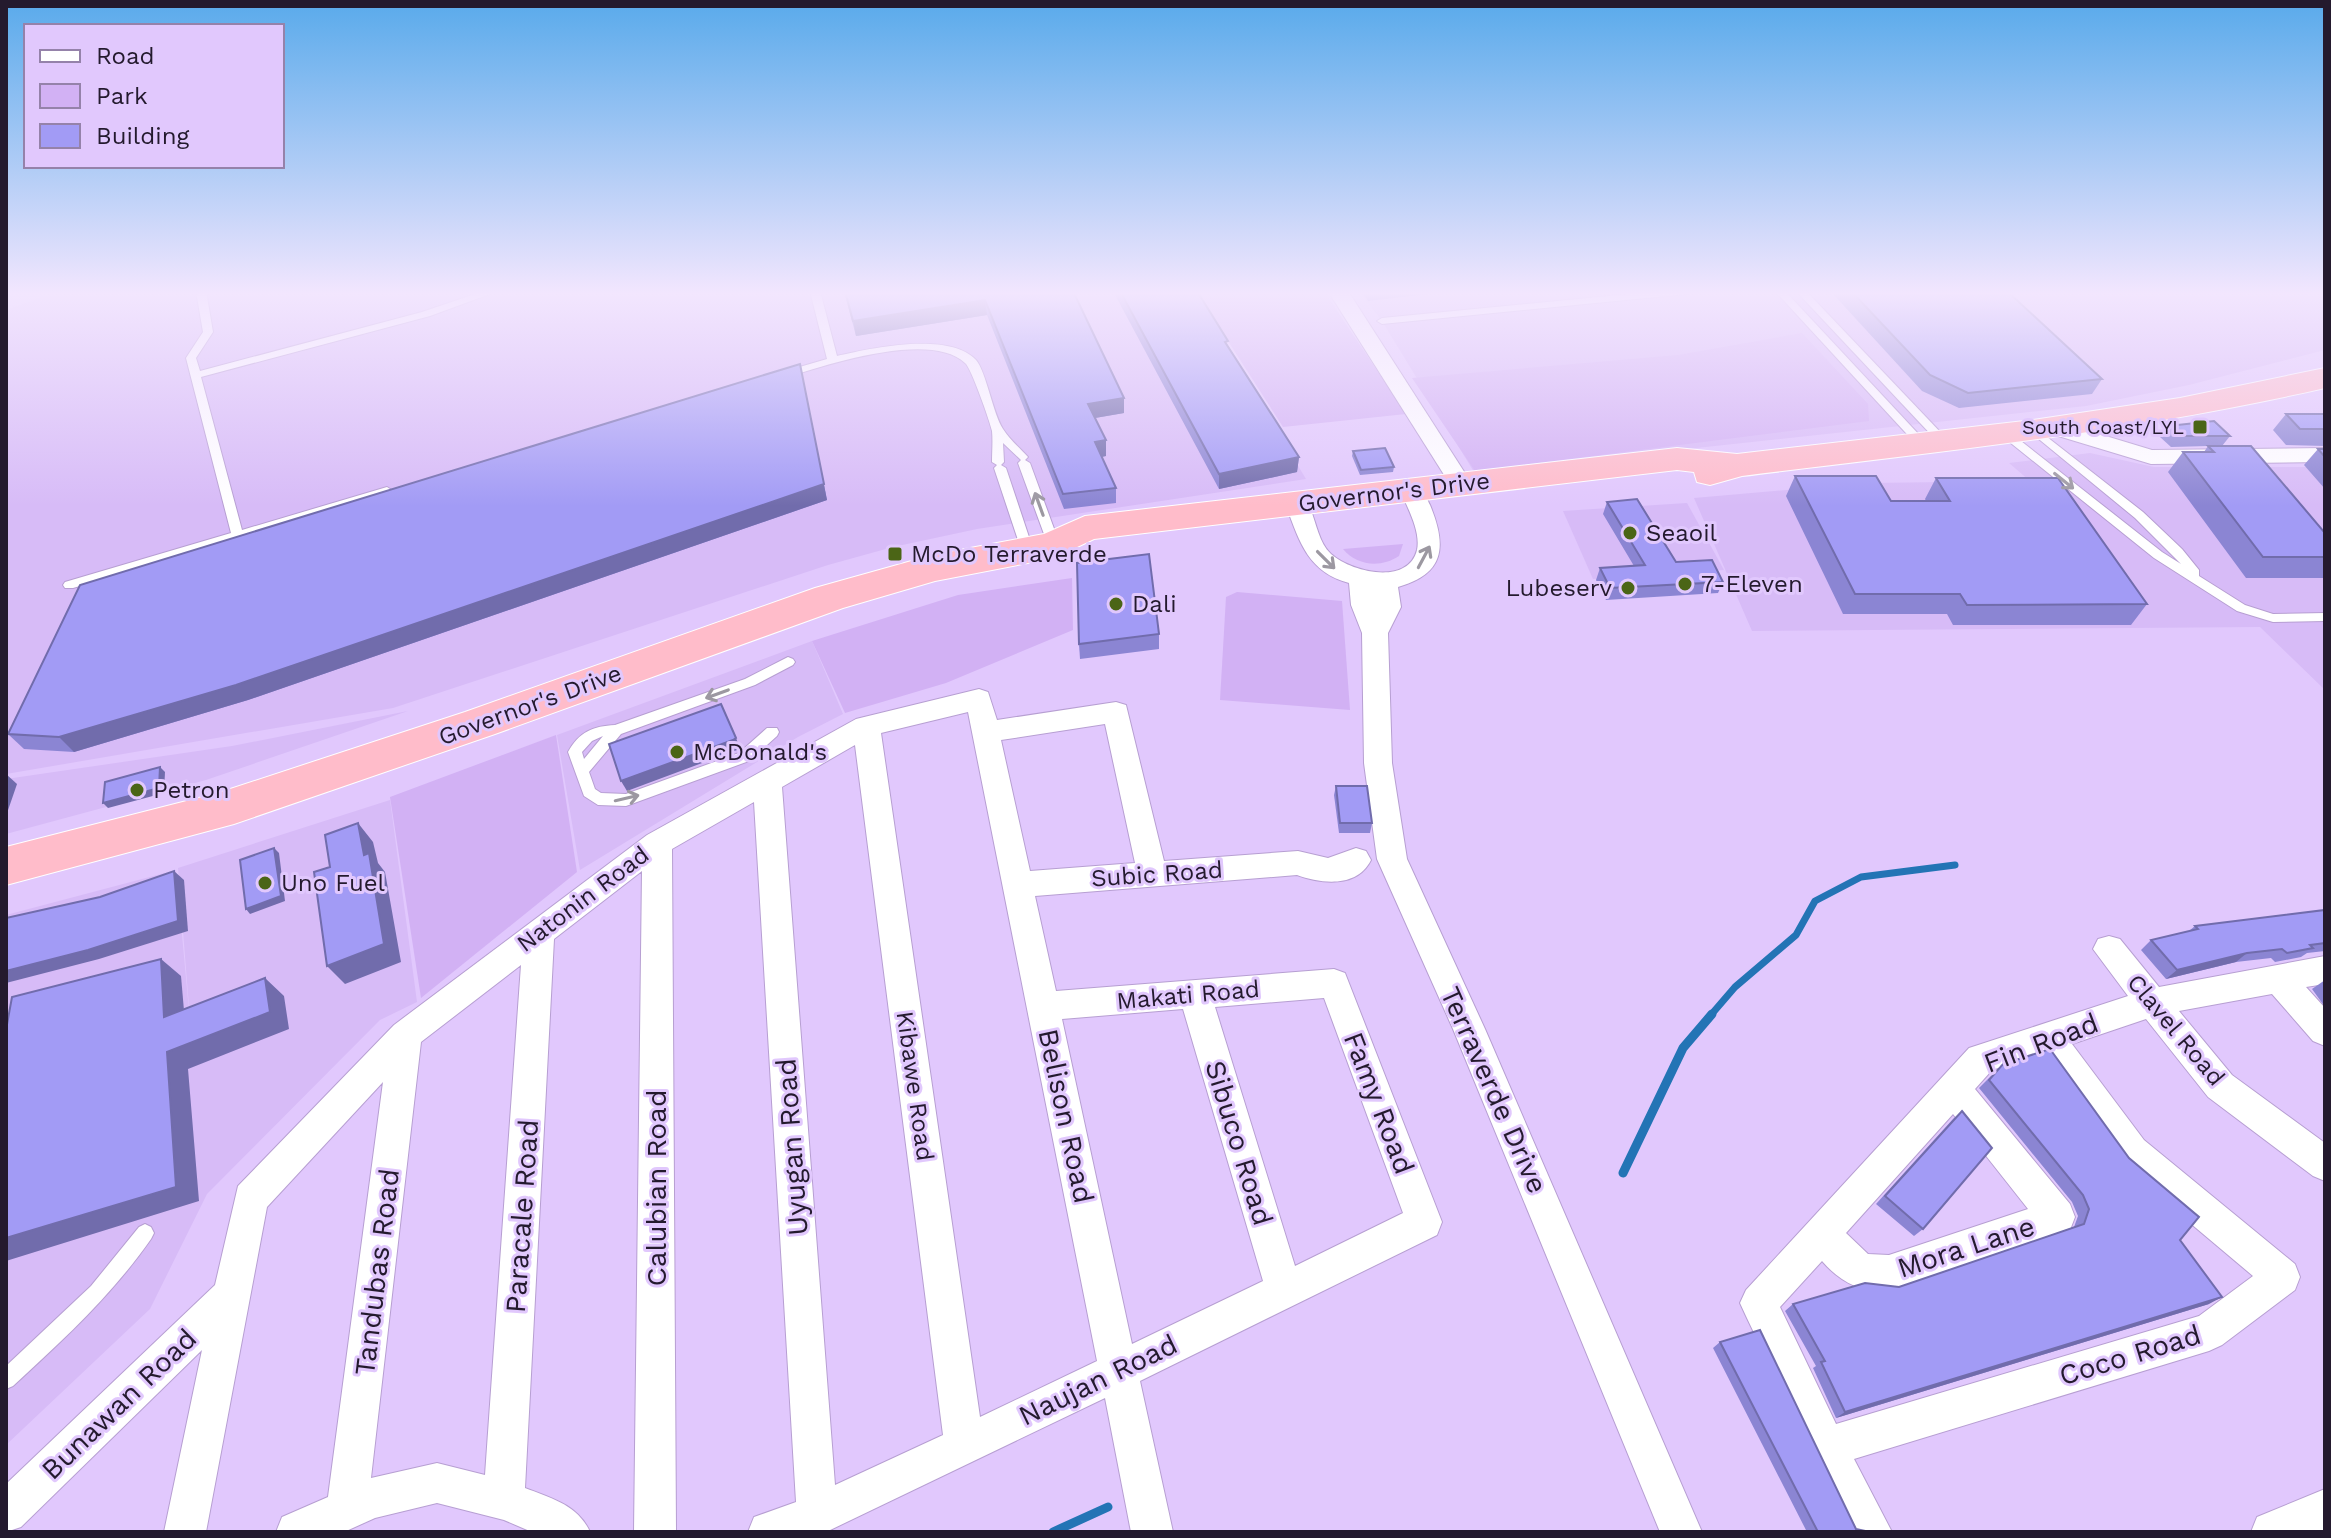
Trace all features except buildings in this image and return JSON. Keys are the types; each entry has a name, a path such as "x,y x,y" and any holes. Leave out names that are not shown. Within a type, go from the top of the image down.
{"highway":[{"name":"Governor's Drive","path":"6,866 204,815 300,785 870,585 933,568 1041,547 1093,552 1301,514 1416,501 1692,481 1737,465 2030,429 2245,398 2325,378"},
{"name":"Governor's Drive","path":"1416,501 1461,484 1677,459 1737,465"}],"street":[{"path":"1384,363 1461,484"},
{"path":"2030,429 2151,457 2325,455"},
{"path":"1301,514 1319,557 1337,571 1373,580 1411,572 1427,558 1431,545 1416,501"},
{"name":"Terraverde Drive","path":"1373,580 1364,605 1375,633 1378,763 1392,859 1469,1029 1681,1532"},
{"name":"Natonin Road","path":"251,1198 406,1035 539,932 657,843 866,726 982,715 1116,712 1152,873"},
{"name":"Belison Road","path":"982,715 1152,1532"},
{"name":"Kibawe Road","path":"866,726 964,1446"},
{"name":"Uyugan Road","path":"767,780 817,1515"},
{"name":"Calubian Road","path":"655,1532 657,843"},
{"name":"Subic Road","path":"1017,885 1298,863 1318,871 1343,870 1356,860 1392,859"},
{"name":"Paracale Road","path":"504,1500 539,932"},
{"name":"Clavel Road","path":"2109,949 2220,1086 2325,1164"},
{"name":"Fin Road","path":"1826,1447 1759,1303 1981,1059 2153,1002 2325,970"},
{"path":"2277,977 2325,1031"},
{"name":"Makati Road","path":"1043,1006 1334,983"},
{"name":"Famy Road","path":"1334,983 1424,1222"},
{"name":"Sibuco Road","path":"1195,994 1284,1291"},
{"name":"Tandubas Road","path":"347,1510 406,1035"},
{"name":"Coco Road","path":"1826,1447 2209,1332 2282,1277 2132,1152 2048,1038"},
{"name":"Mora Lane","path":"1823,1234 1849,1263 1868,1275 1889,1273 2057,1217 1954,1089"},
{"name":"Bunawan Road","path":"185,1532 251,1198"},
{"name":"Naujan Road","path":"769,1532 817,1515 964,1446 1424,1222"},
{"name":"Bunawan Road","path":"6,1512 232,1295"},
{"path":"1826,1447 1871,1532"},
{"path":"297,1532 373,1498 437,1483 504,1500 551,1519 569,1532"},
{"path":"2272,1532 2325,1510"}],"lane":[{"path":"192,363 237,535"},
{"path":"194,376 243,363"},
{"path":"771,378 823,363"},
{"path":"972,363 997,430 999,465 1041,547"},
{"path":"1847,363 1930,441"},
{"path":"1869,363 1930,441"},
{"path":"1855,371 1875,369"},
{"path":"2030,429 2158,555 2256,615 2273,618 2325,617"},
{"path":"2030,429 2173,543 2200,580"},
{"path":"997,430 1023,460 1041,547"},
{"path":"69,585 405,486"},
{"path":"772,732 744,757 626,800 598,799 589,792 575,752 579,743 600,730 616,730 750,682 788,662"},
{"path":"583,770 616,730"},
{"path":"6,1379 91,1301 122,1268 145,1233"}],"shaded area":[{"path":"6,363 1236,363 1306,479 977,529 893,547 828,565 393,708 6,774"},
{"path":"1407,363 2275,363 2189,385 2086,406 1474,472"},
{"path":"2090,453 2154,467 2325,467 2325,690 2260,627 1752,631 1694,498 1867,483 2030,481 2009,463"},
{"path":"1687,503 1724,570 1593,579 1563,511"},
{"path":"812,641 843,714 798,737 580,870 557,735"},
{"path":"408,711 206,780 6,834 6,779 232,746"},
{"path":"390,800 417,1002 380,1020 207,1194 150,1309 6,1445 6,915 176,870 191,1032 178,868"}],"green space":[{"path":"1242,363 1372,363 1406,414 1283,427"},
{"path":"1588,363 1830,363 1868,404 1869,421 1475,471 1412,378"},
{"path":"1403,544 1399,556 1377,564 1355,559 1343,549"},
{"path":"1072,578 1073,630 946,683 845,713 812,641 958,595"},
{"path":"1237,592 1342,601 1350,710 1220,700 1226,597"},
{"path":"556,735 577,872 421,998 390,797"}],"waterway":[{"path":"1710,1016 1735,987 1796,935 1815,901 1861,877 1955,865"},
{"path":"1623,1173 1683,1048 1712,1014"},
{"path":"1053,1532 1108,1507"}],"place":[{"name":"South Coast/LYL","path":"2200,427"},
{"name":"Seaoil","path":"1630,533"},
{"name":"McDo Terraverde","path":"895,554"},
{"name":"7-Eleven","path":"1685,584"},
{"name":"Lubeserv","path":"1628,588"},
{"name":"Dali","path":"1116,604"},
{"name":"McDonald's","path":"677,752"},
{"name":"Petron","path":"137,790"},
{"name":"Uno Fuel","path":"265,883"}]}
